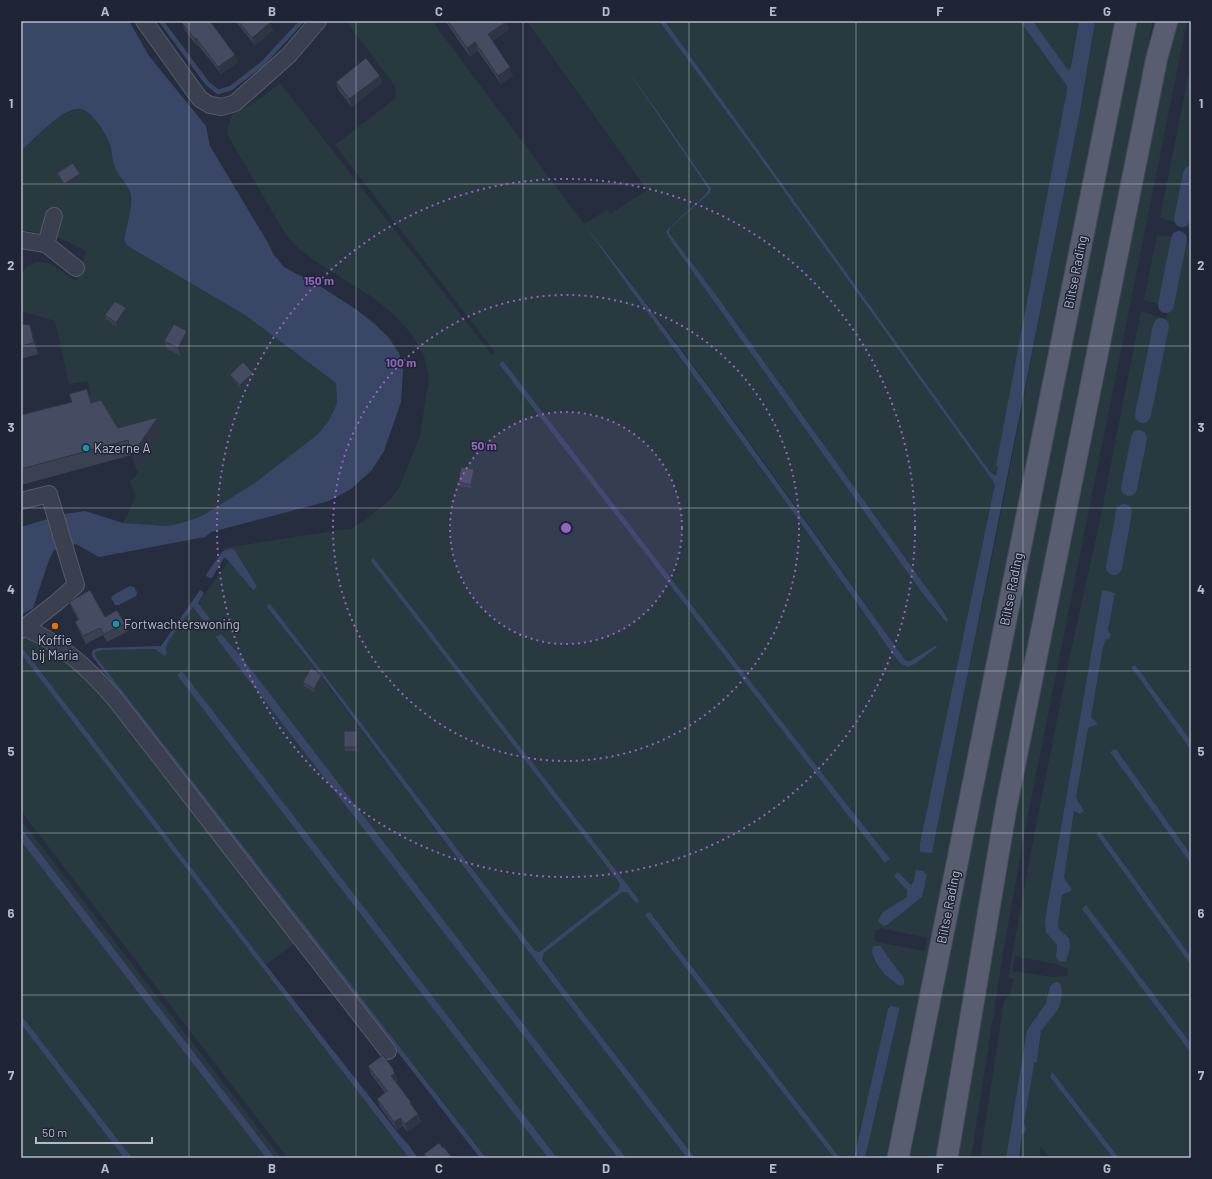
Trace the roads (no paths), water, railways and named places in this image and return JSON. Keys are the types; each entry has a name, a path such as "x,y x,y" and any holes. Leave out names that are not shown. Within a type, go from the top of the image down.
{"main road":[{"name":"Biltse Rading","path":"898,1158 1126,21"},
{"path":"947,1158 1006,808 1157,57 1167,21"}],"street":[{"path":"144,21 200,99 210,105 222,106 235,103 289,56 318,21"},
{"path":"46,244 54,216"},
{"path":"21,240 46,244 76,268"},
{"path":"21,501 49,494 76,585 23,629"},
{"path":"23,629 43,635 80,662 96,676 388,1051"}],"water":[{"path":"21,21 129,21 149,56 206,126 210,146 274,255 284,267 323,288 357,310 376,325 389,338 399,353 403,371 401,402 384,451 372,470 351,489 329,501 211,532 205,537 99,557 76,544 54,550 49,560 33,608 21,615 21,527 64,514 85,511 123,523 169,526 202,516 256,482 318,434 328,422 337,403 336,383 245,315 128,246 124,240 131,202 130,192 115,168 110,145 105,134 97,122 87,112 82,109 76,109 62,115 21,151"},
{"path":"659,21 665,21 969,443 991,473 996,476 998,467 996,466 1067,90 1067,86 1020,21 1033,21 1068,70 1071,66 1079,21 1095,21 1080,112 932,853 920,852 920,843 995,484 750,144"},
{"path":"626,68 711,189 710,193 670,228 669,233 716,295 939,605 948,620 946,622 923,594 673,244 666,232 668,229 705,195 708,190"},
{"path":"584,224 713,393 906,661 910,661 935,646 937,647 936,648 908,667 901,664 786,502"},
{"path":"503,361 890,859 885,863 499,364"},
{"path":"234,549 257,587 253,590 226,558 224,558 212,578 206,576 223,551"},
{"path":"374,559 639,900 638,903 635,902 627,892 622,892 544,953 542,960 695,1158 687,1158 470,875 324,679 267,607 268,604 271,605 535,951 539,952 618,890 620,885 619,882 371,561"},
{"path":"130,586 134,587 137,592 136,596 119,605 115,605 111,598 113,595"},
{"path":"200,590 204,593 198,603 210,619 205,623 193,607 168,642 166,649 167,653 165,656 155,649 103,650 95,652 96,657 486,1158 480,1158 122,697 92,656 92,651 98,648 161,646"},
{"path":"1104,590 1115,593 1108,630 1111,635 1109,640 1106,639 1103,648 1091,717 1098,724 1088,728 1076,798 1084,811 1080,814 1074,811 1064,878 1072,889 1069,893 1067,892 1062,895 1058,924 1059,929 1069,938 1070,948 1066,961 1060,962 1056,957 1057,945 1046,932 1045,920 1102,591"},
{"path":"221,634 244,660 626,1158 618,1158 224,648 216,637"},
{"path":"21,649 23,649 38,668 266,965 418,1158 409,1158 21,654"},
{"path":"1135,665 1191,741 1191,750 1131,667"},
{"path":"182,671 557,1158 548,1158 177,675"},
{"path":"1116,749 1191,855 1191,864 1110,752"},
{"path":"21,828 275,1158 266,1158 21,841"},
{"path":"1100,831 1191,957 1191,965 1096,834"},
{"path":"916,870 923,871 927,875 922,897 884,926 878,921 883,912 907,897 907,890 894,876 897,872 899,873 911,885 914,880"},
{"path":"1086,905 1191,1044 1191,1053 1082,909"},
{"path":"650,912 840,1158 834,1158 645,915"},
{"path":"873,946 881,946 904,978 904,984 902,986 892,981 881,970 873,957"},
{"path":"1056,982 1061,985 1062,995 1059,1008 1041,1031 1037,1062 1034,1062 1024,1123 1026,1128 1025,1133 1022,1133 1019,1158 1006,1158 1027,1030 1046,1003 1050,986"},
{"path":"891,1005 899,1008 899,1011 865,1158 854,1158 888,1009"},
{"path":"21,1015 132,1158 124,1158 21,1024"},
{"path":"1052,1072 1119,1158 1113,1158 1050,1077"}],"waterway":[{"path":"161,21 207,83 218,92 231,88 262,64 302,21"},
{"path":"1182,219 1191,174"},
{"path":"1166,305 1179,239"},
{"path":"1143,415 1161,326"},
{"path":"1129,488 1139,438"},
{"path":"1114,567 1124,512"}],"place":[{"name":"Kazerne A","path":"86,448"},
{"name":"Fortwachterswoning","path":"116,624"},
{"name":"Koffie bij Maria","path":"55,626"}]}
